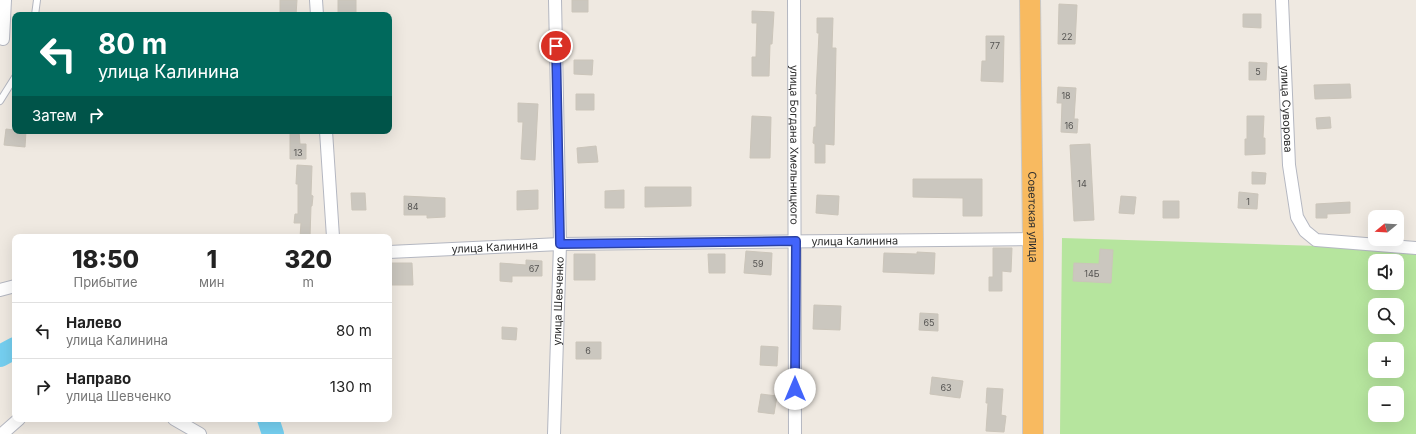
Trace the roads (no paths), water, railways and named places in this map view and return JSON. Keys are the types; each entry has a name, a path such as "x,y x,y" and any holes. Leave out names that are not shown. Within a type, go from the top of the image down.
{"highway":[{"name":"Советская улица","path":"1030,0 1033,239 1033,434"}],"street":[{"path":"3,38 5,0"},
{"path":"316,0 317,12"},
{"name":"улица Шевченко","path":"554,434 560,244 555,0"},
{"name":"улица Богдана Хмельницкого","path":"794,0 796,241 795,434"},
{"name":"улица Суворова","path":"1282,0 1289,166 1297,216 1305,232 1316,240 1416,248"},
{"path":"326,134 333,234"},
{"name":"улица Калинина","path":"392,252 560,244 1033,239"},
{"path":"0,290 12,287"},
{"path":"2,434 16,422"},
{"path":"179,422 200,434"}],"lane":[{"path":"35,12 37,0"},
{"path":"0,101 12,82"}],"waterway":[{"path":"0,356 12,350"},
{"path":"269,422 273,434"}]}
